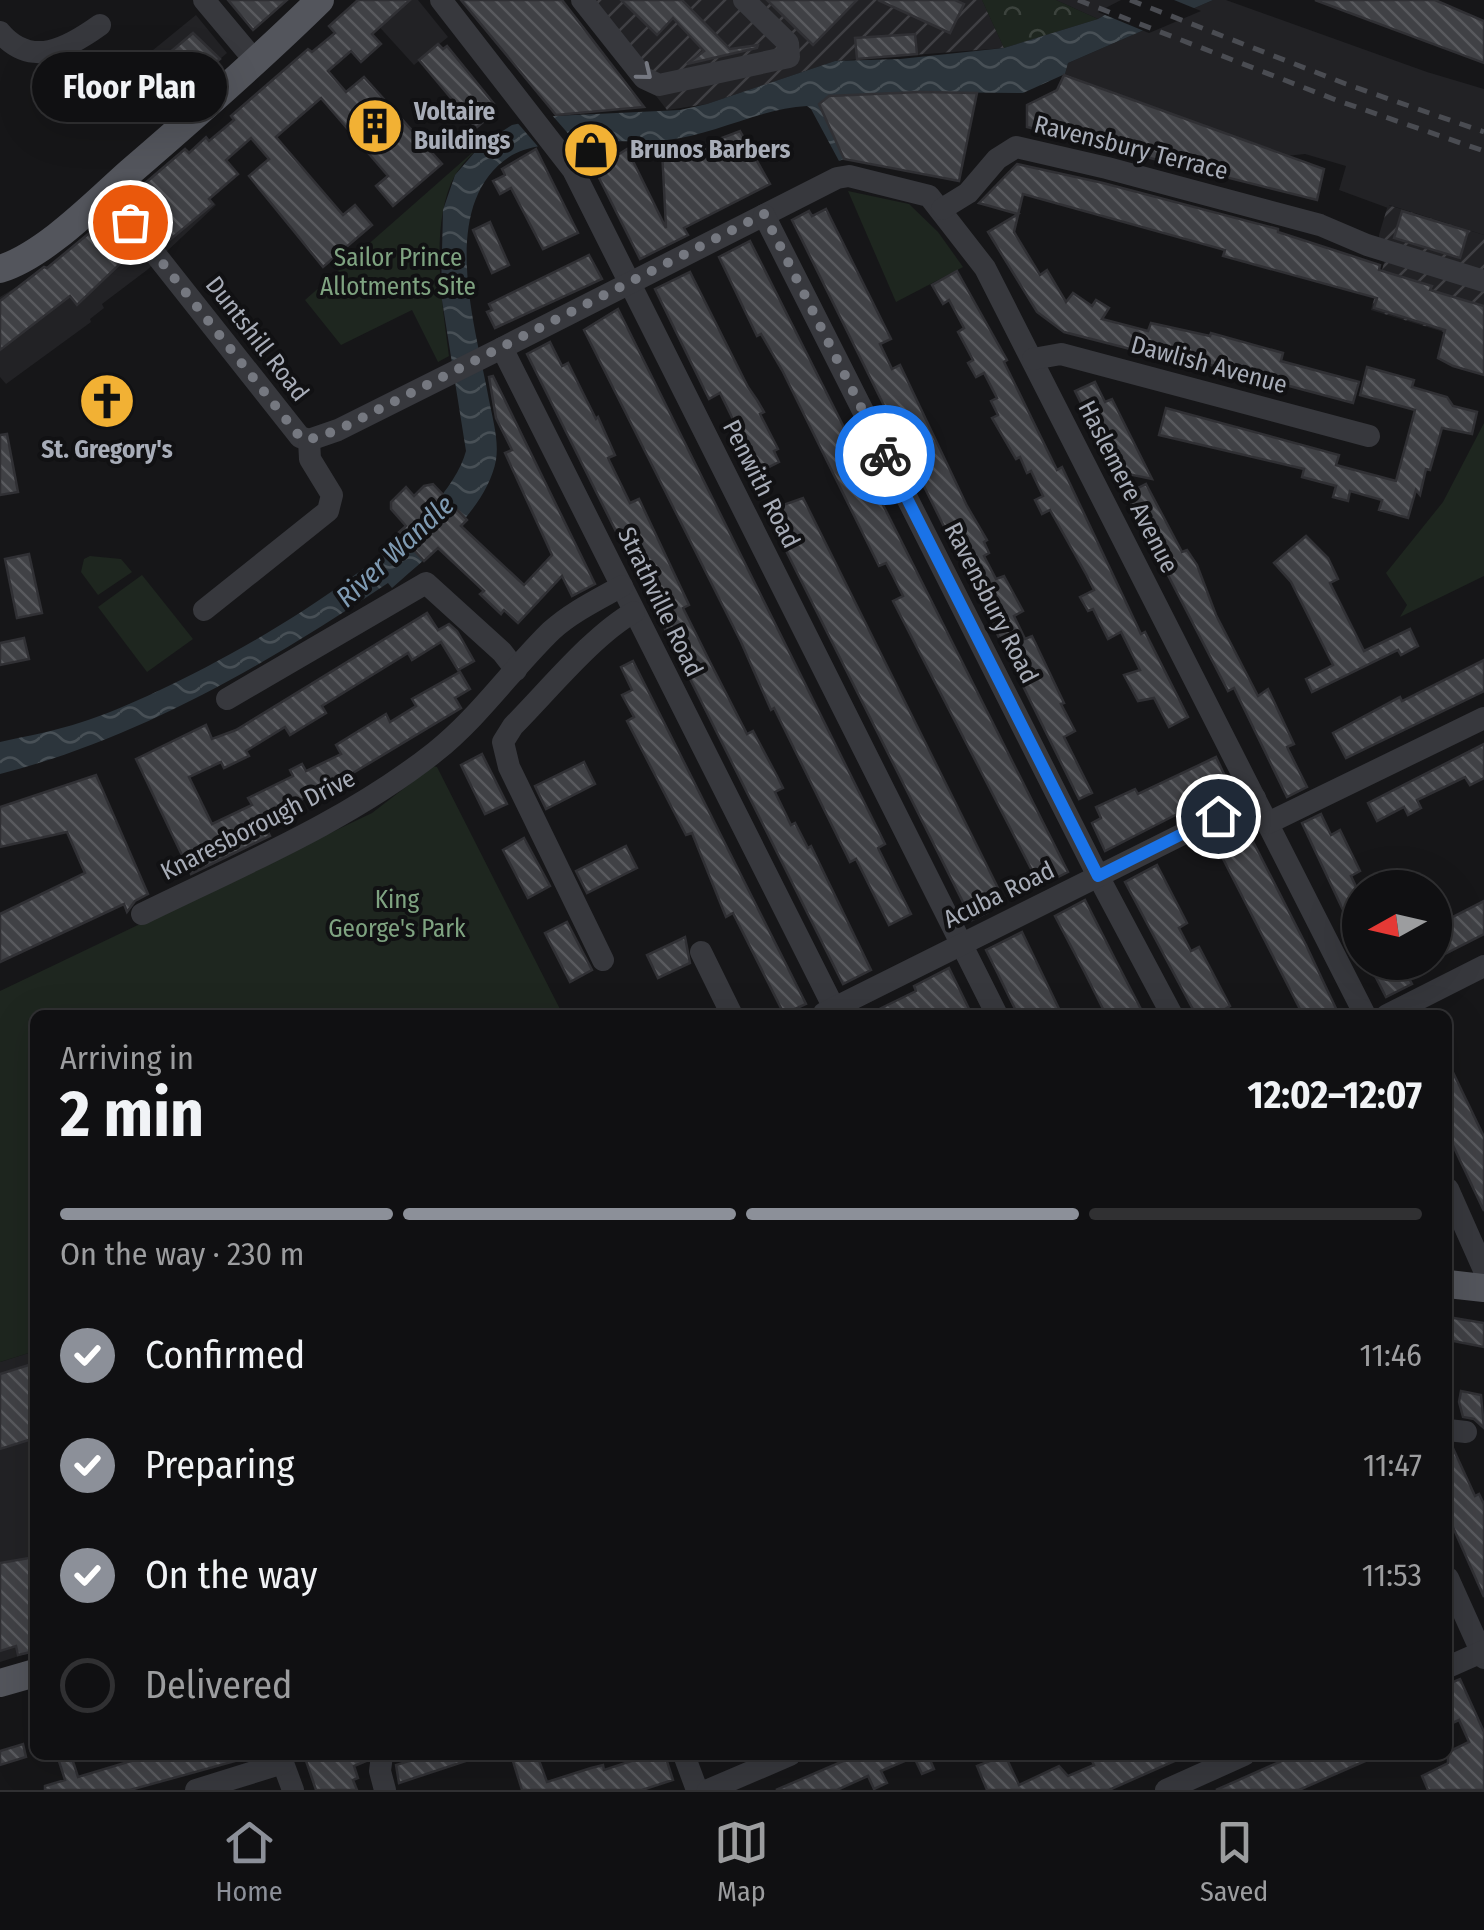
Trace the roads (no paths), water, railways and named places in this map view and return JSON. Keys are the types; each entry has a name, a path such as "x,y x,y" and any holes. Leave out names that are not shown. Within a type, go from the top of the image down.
{"main road":[{"path":"0,269 27,256 107,193 320,0"},
{"path":"1452,1284 1484,1288"},
{"path":"0,1683 30,1674"}],"street":[{"path":"204,0 256,62"},
{"name":"Penwith Road","path":"442,0 573,170 995,1010"},
{"path":"582,0 644,78 659,84 789,57 788,43 744,0"},
{"path":"0,32 23,52 34,53 74,43 100,25"},
{"name":"Ravensbury Terrace","path":"942,210 968,194 997,159 1016,147 1320,225 1367,245 1484,281"},
{"path":"496,351 837,178 849,176 929,196 942,210"},
{"name":"Duntshill Road","path":"107,193 300,437 308,440 338,430 496,351"},
{"name":"Haslemere Avenue","path":"942,210 985,268 1033,359 1363,1010"},
{"name":"Ravensbury Road","path":"764,214 1169,1010"},
{"name":"Strathville Road","path":"496,351 622,586 826,1010"},
{"name":"Dawlish Avenue","path":"1033,359 1061,354 1369,436"},
{"path":"204,610 328,511 332,494 310,460 308,440"},
{"path":"227,699 426,582 502,652 516,670"},
{"name":"Knaresborough Drive","path":"142,914 371,800 468,723 573,613 622,586"},
{"path":"603,960 509,767 502,742 513,726 600,639 634,612"},
{"path":"1268,823 1484,718"},
{"name":"Acuba Road","path":"831,1010 1255,798"},
{"path":"701,952 730,1010"},
{"path":"1397,1010 1484,966"},
{"path":"1452,1198 1484,1270"},
{"path":"1452,1587 1483,1654 1452,1666"},
{"path":"196,1790 278,1760"},
{"path":"281,1760 292,1790"},
{"path":"381,1760 385,1790"},
{"path":"686,1760 697,1790"},
{"path":"708,1790 778,1760"},
{"path":"1166,1790 1233,1760"}],"water":[{"name":"River Wandle","path":"1130,0 1213,0 1068,63 1065,74 1023,93 829,96 819,104 844,159 839,161 807,106 773,111 685,137 563,143 524,150 509,157 487,179 473,206 467,237 471,306 497,445 490,479 469,514 392,588 388,583 250,669 103,740 0,774 0,742 72,725 125,706 239,649 358,573 408,531 446,490 466,451 441,294 443,210 455,175 481,145 512,125 554,116 680,110 835,61 1004,48 1098,19"}],"railway":[{"path":"1078,0 1336,100 1484,151"},
{"path":"1130,0 1346,84 1484,132"}],"place":[{"name":"Voltaire Buildings","path":"375,126"},
{"name":"Brunos Barbers","path":"591,150"},
{"name":"Floor Plan","path":"130,222"},
{"name":"St. Gregory's","path":"107,401"}],"park label":[{"name":"Sailor Prince Allotments Site","path":"398,272"},
{"name":"King George's Park","path":"397,914"}]}
